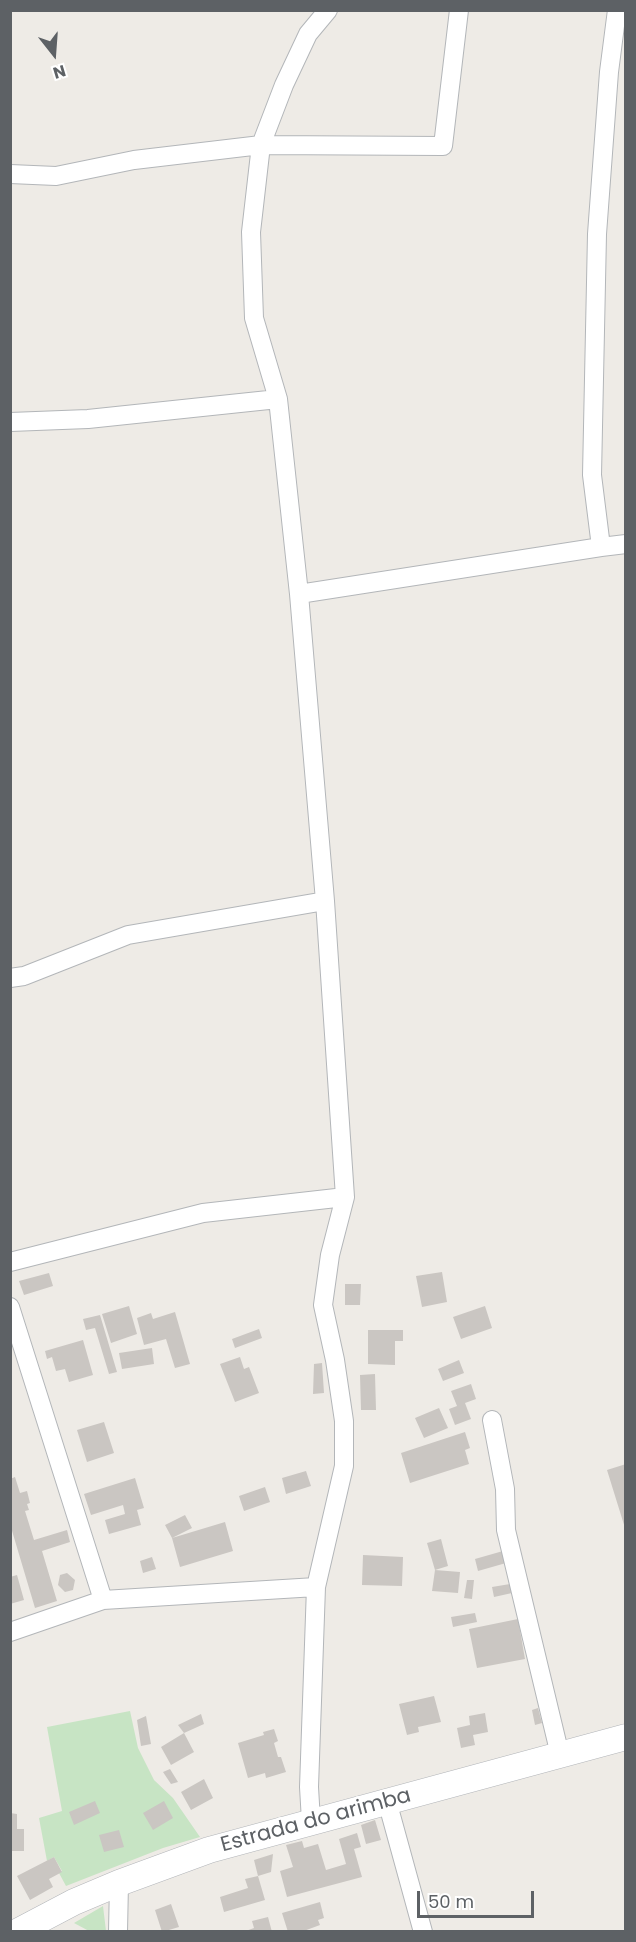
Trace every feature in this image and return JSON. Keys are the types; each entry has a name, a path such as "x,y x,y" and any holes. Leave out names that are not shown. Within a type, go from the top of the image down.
{"main road":[{"name":"Estrada do arimba","path":"32,1929 74,1902 208,1850 626,1737"}],"street":[{"path":"311,1821 309,1786 316,1587 345,1466 342,1411 335,1360 323,1305 330,1256 345,1197 325,901 299,594 278,399 254,318 251,232 261,145 284,85 308,34 328,10"},
{"path":"10,174 56,176 134,160 261,145 443,147 459,10"},
{"path":"601,547 592,475 597,234 609,72 617,10"},
{"path":"10,422 88,419 278,399"},
{"path":"299,594 626,544"},
{"path":"10,978 24,976 129,935 325,901"},
{"path":"10,1262 203,1213 345,1197"},
{"path":"10,1307 103,1600"},
{"path":"492,1420 505,1489 506,1530 560,1755"},
{"path":"10,1632 103,1600 316,1587"},
{"path":"387,1801 423,1932"},
{"path":"118,1932 119,1883"}],"green space":[{"path":"130,1711 138,1748 154,1780 173,1798 200,1837 163,1848 66,1886 59,1873 62,1871 54,1857 47,1861 39,1818 62,1811 47,1727"},
{"path":"103,1906 106,1931 89,1931 74,1923"}],"building":[{"path":"442,1272 447,1302 422,1307 416,1276"},
{"path":"49,1273 53,1286 24,1295 19,1281"},
{"path":"345,1284 361,1284 360,1305 345,1305"},
{"path":"129,1306 137,1334 111,1343 102,1314"},
{"path":"485,1306 492,1328 461,1339 453,1317"},
{"path":"175,1312 190,1364 175,1368 166,1339 144,1345 137,1318 151,1313 153,1319"},
{"path":"100,1315 117,1372 109,1374 95,1328 86,1330 83,1319"},
{"path":"259,1329 262,1338 235,1348 232,1339"},
{"path":"368,1330 403,1330 403,1341 395,1341 395,1365 368,1364"},
{"path":"83,1340 93,1375 69,1382 65,1369 56,1371 52,1357 47,1359 45,1351"},
{"path":"152,1348 154,1364 122,1369 119,1353"},
{"path":"240,1357 244,1369 249,1367 259,1393 235,1402 220,1364"},
{"path":"459,1360 464,1373 443,1381 438,1369"},
{"path":"322,1363 324,1393 313,1394 314,1364"},
{"path":"375,1374 376,1410 361,1410 360,1375"},
{"path":"471,1384 476,1399 465,1403 471,1419 455,1425 449,1409 457,1406 451,1391"},
{"path":"439,1408 448,1428 424,1438 415,1418"},
{"path":"104,1422 114,1453 87,1462 77,1430"},
{"path":"465,1432 470,1448 465,1450 469,1464 410,1483 401,1453"},
{"path":"626,1464 626,1528 625,1528 607,1470"},
{"path":"306,1471 311,1486 286,1494 282,1478"},
{"path":"15,1477 20,1493 27,1491 30,1503 27,1504 29,1510 25,1511 34,1540 67,1530 70,1542 42,1551 57,1601 35,1608 10,1524 10,1479"},
{"path":"135,1478 144,1508 137,1510 141,1525 109,1534 105,1520 125,1514 123,1505 91,1515 84,1494"},
{"path":"265,1487 270,1502 244,1511 239,1496"},
{"path":"185,1515 192,1528 172,1538 165,1525"},
{"path":"225,1522 233,1551 180,1567 172,1538"},
{"path":"441,1539 448,1566 435,1570 427,1543"},
{"path":"503,1551 506,1563 478,1571 475,1559"},
{"path":"363,1555 403,1557 402,1586 362,1585"},
{"path":"152,1557 156,1569 143,1573 140,1561"},
{"path":"435,1570 460,1572 458,1593 432,1591"},
{"path":"67,1573 75,1580 73,1590 65,1592 58,1585 60,1575"},
{"path":"17,1575 24,1600 10,1604 10,1577"},
{"path":"467,1580 474,1580 472,1599 464,1598"},
{"path":"510,1584 512,1593 494,1597 492,1587"},
{"path":"475,1613 477,1622 453,1627 451,1617"},
{"path":"518,1619 525,1659 477,1668 469,1629"},
{"path":"434,1696 441,1722 418,1727 419,1732 407,1735 399,1704"},
{"path":"538,1708 542,1723 535,1725 532,1710"},
{"path":"485,1713 488,1732 473,1735 475,1745 461,1748 457,1728 470,1725 469,1716"},
{"path":"201,1714 204,1724 184,1733 178,1725"},
{"path":"146,1716 151,1744 141,1746 137,1720"},
{"path":"274,1729 278,1741 274,1743 286,1772 266,1778 265,1773 248,1778 238,1743 264,1735 263,1732"},
{"path":"184,1733 194,1752 171,1765 161,1747"},
{"path":"170,1769 178,1782 171,1784 163,1772"},
{"path":"204,1779 213,1798 191,1810 181,1792"},
{"path":"95,1801 100,1813 74,1825 69,1812"},
{"path":"164,1801 173,1818 153,1830 143,1813"},
{"path":"10,1813 17,1814 17,1829 24,1829 24,1851 10,1851"},
{"path":"375,1820 381,1840 366,1844 361,1825"},
{"path":"119,1830 124,1847 104,1852 99,1835"},
{"path":"357,1833 361,1847 354,1849 362,1877 287,1897 280,1871 293,1867 286,1845 302,1841 304,1848 318,1844 326,1870 346,1864 339,1839"},
{"path":"273,1854 271,1872 258,1876 254,1860"},
{"path":"54,1857 62,1872 49,1879 53,1887 30,1900 17,1876"},
{"path":"258,1876 265,1900 224,1912 220,1897 248,1888 245,1879"},
{"path":"320,1902 324,1918 318,1920 320,1925 301,1932 288,1932 282,1913"},
{"path":"171,1904 179,1927 162,1932 155,1910"},
{"path":"268,1917 272,1932 243,1932 254,1928 252,1921"}]}
